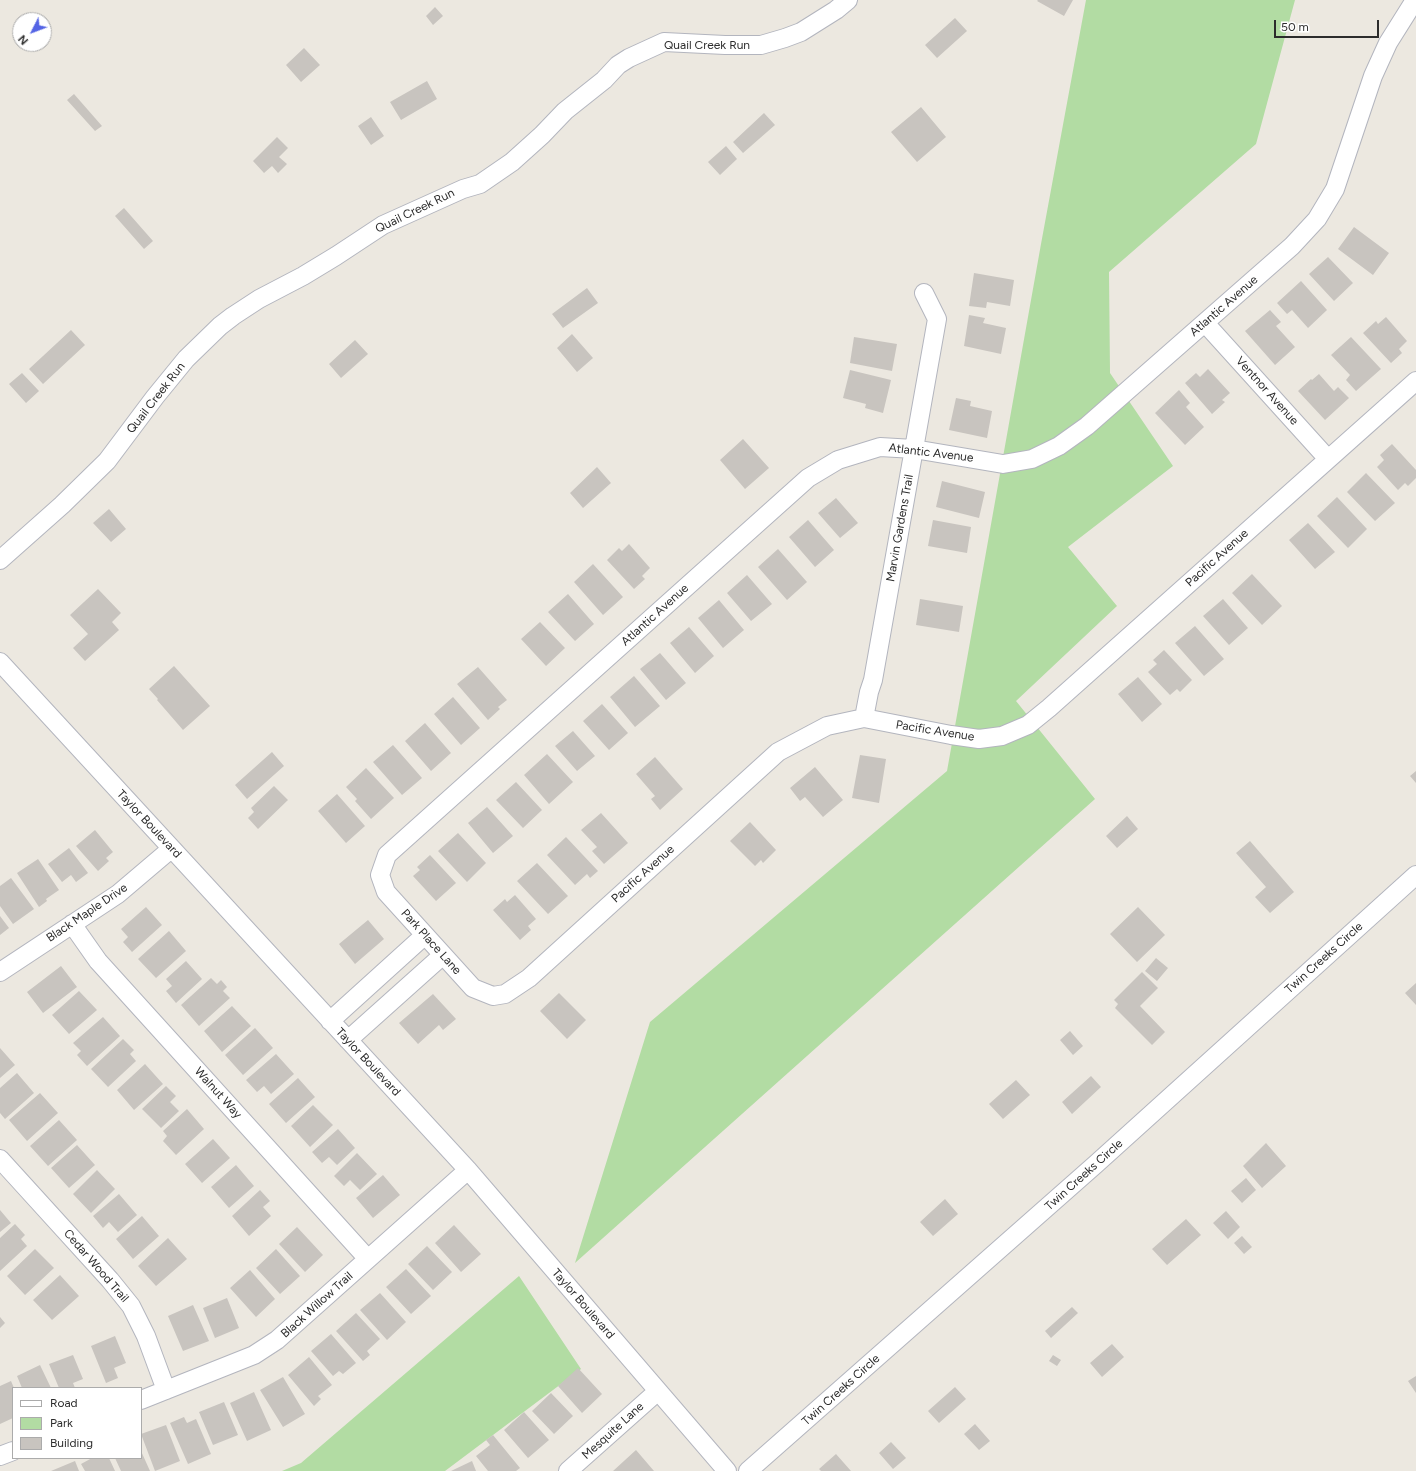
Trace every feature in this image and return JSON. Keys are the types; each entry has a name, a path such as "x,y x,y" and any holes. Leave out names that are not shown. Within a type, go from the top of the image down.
{"street":[{"name":"Quail Creek Run","path":"0,560 62,505 107,461 158,393 186,359 220,326 240,311 336,256 383,225 463,189 480,184 512,162 542,135 565,111 604,80 618,65 629,58 664,42 725,45 761,44 779,40 801,32 836,10 848,0"},
{"name":"Atlantic Avenue","path":"380,875 387,855 808,478 838,460 880,447 914,448 1003,464 1032,459 1059,446 1087,426 1292,246 1318,219 1335,190 1373,76 1388,43 1415,0"},
{"name":"Marvin Gardens Trail","path":"864,718 873,680 937,319 924,293"},
{"name":"Ventnor Avenue","path":"1205,323 1328,459"},
{"name":"Pacific Avenue","path":"493,996 505,994 529,978 778,752 827,726 864,718 951,735 979,738 1002,736 1028,725 1061,698 1416,381"},
{"name":"Taylor Boulevard","path":"0,662 468,1170 727,1471"},
{"name":"Black Maple Drive","path":"0,972 118,894 171,848"},
{"name":"Park Place Lane","path":"380,875 386,892 472,988 493,996"},
{"name":"Twin Creeks Circle","path":"748,1471 1117,1145 1416,875"},
{"name":"Walnut Way","path":"72,924 98,961 368,1259"},
{"path":"330,1021 425,935"},
{"path":"348,1040 443,954"},
{"name":"Cedar Wood Trail","path":"0,1160 110,1280 131,1306 146,1336 166,1390"},
{"name":"Black Willow Trail","path":"142,1400 254,1355 277,1340 468,1170"},
{"name":"Mesquite Lane","path":"568,1471 658,1391"},
{"path":"0,1456 12,1451"}],"green space":[{"path":"1086,0 1295,0 1256,144 1109,272 1110,373 1173,466 1068,547 1117,606 1016,701 1095,799 575,1263 650,1022 947,771"},
{"path":"519,1276 581,1369 445,1471 282,1471 301,1463"}],"building":[{"path":"1073,0 1064,16 1037,1"},
{"path":"435,7 443,16 433,25 426,16"},
{"path":"955,18 967,31 937,58 925,45"},
{"path":"304,48 320,65 301,82 286,65"},
{"path":"427,81 437,99 401,120 390,102"},
{"path":"74,94 102,126 95,131 67,100"},
{"path":"921,107 946,137 917,162 891,132"},
{"path":"764,113 775,125 743,153 733,142"},
{"path":"371,117 384,136 371,145 358,126"},
{"path":"277,137 288,148 279,157 287,164 278,173 272,166 264,173 253,161"},
{"path":"726,146 737,159 720,175 708,162"},
{"path":"124,208 153,241 144,249 115,216"},
{"path":"1354,227 1389,253 1373,275 1338,249"},
{"path":"1328,257 1353,283 1334,301 1309,274"},
{"path":"974,273 1014,280 1010,306 987,302 986,308 969,306"},
{"path":"1301,281 1327,310 1308,328 1292,310 1287,314 1277,303"},
{"path":"587,288 598,303 563,328 552,314"},
{"path":"1270,310 1281,322 1276,326 1295,347 1275,365 1245,331"},
{"path":"969,315 985,318 983,323 1006,328 1001,354 964,346"},
{"path":"1386,317 1407,341 1399,349 1402,353 1391,363 1363,333 1376,321 1378,324"},
{"path":"71,330 85,345 43,384 29,369"},
{"path":"572,334 593,358 577,372 557,348"},
{"path":"854,337 897,344 892,371 850,363"},
{"path":"1351,337 1381,369 1356,391 1346,380 1350,375 1331,355"},
{"path":"355,340 368,354 341,378 329,364"},
{"path":"1208,369 1230,393 1222,400 1225,402 1212,414 1185,383 1196,373 1200,377"},
{"path":"850,370 891,380 883,413 865,408 866,404 843,398"},
{"path":"22,373 39,391 26,403 9,384"},
{"path":"1319,374 1334,391 1338,387 1349,398 1325,420 1298,391"},
{"path":"1179,390 1190,403 1186,407 1204,427 1185,445 1155,413"},
{"path":"956,398 971,401 970,406 992,411 987,438 949,430"},
{"path":"743,439 769,468 745,489 720,460"},
{"path":"1392,444 1416,470 1416,478 1408,486 1405,483 1398,490 1377,467 1384,460 1380,455"},
{"path":"597,467 611,483 583,508 570,493"},
{"path":"1366,473 1395,503 1375,521 1347,492"},
{"path":"942,481 985,492 979,518 936,507"},
{"path":"1337,497 1367,529 1348,548 1317,516"},
{"path":"836,498 858,523 840,538 818,513"},
{"path":"109,509 126,529 111,542 93,523"},
{"path":"808,520 834,550 815,567 789,537"},
{"path":"933,520 971,527 967,553 928,546"},
{"path":"1308,523 1335,552 1315,569 1289,540"},
{"path":"629,544 650,568 642,576 645,579 634,589 607,560 619,548 622,551"},
{"path":"778,549 807,582 787,600 758,567"},
{"path":"593,564 623,597 603,615 574,582"},
{"path":"1252,574 1282,606 1262,625 1232,593"},
{"path":"747,575 772,604 751,621 727,593"},
{"path":"98,589 121,613 112,622 119,630 85,661 73,648 88,634 70,615"},
{"path":"568,594 594,624 575,641 548,612"},
{"path":"920,599 963,606 959,632 916,625"},
{"path":"1223,599 1248,628 1229,645 1203,616"},
{"path":"719,600 744,630 723,648 698,618"},
{"path":"540,622 565,648 546,666 521,639"},
{"path":"1195,626 1224,659 1204,676 1175,643"},
{"path":"689,627 714,656 695,673 670,643"},
{"path":"1164,650 1192,680 1180,692 1177,689 1170,695 1148,672 1157,664 1153,660"},
{"path":"660,653 686,683 666,700 640,669"},
{"path":"174,666 210,706 183,730 149,689"},
{"path":"478,667 507,700 498,707 500,709 488,720 457,684"},
{"path":"634,676 660,706 635,727 610,697"},
{"path":"1138,677 1162,704 1142,722 1118,694"},
{"path":"453,697 480,728 461,745 434,714"},
{"path":"602,704 628,733 609,750 583,721"},
{"path":"425,723 451,753 431,771 405,741"},
{"path":"573,731 595,756 577,771 555,746"},
{"path":"393,745 422,778 402,795 373,762"},
{"path":"272,752 284,766 247,799 235,785"},
{"path":"547,754 573,782 549,804 524,775"},
{"path":"860,755 886,759 879,803 852,798"},
{"path":"655,757 683,789 660,810 651,799 655,796 636,774"},
{"path":"815,767 843,800 823,817 805,797 800,801 790,788"},
{"path":"366,768 394,798 371,819 355,801 357,799 346,787"},
{"path":"1416,771 1416,783 1410,776"},
{"path":"516,782 542,810 523,828 496,800"},
{"path":"274,786 288,800 258,829 248,818 254,812 251,808"},
{"path":"337,794 365,826 346,843 318,811"},
{"path":"487,807 513,836 493,853 468,823"},
{"path":"601,813 628,843 604,864 592,851 597,847 581,830"},
{"path":"1127,816 1138,829 1117,848 1106,836"},
{"path":"750,822 776,850 763,863 761,860 755,866 730,841"},
{"path":"95,830 113,852 106,858 109,861 98,871 76,846"},
{"path":"458,833 486,863 467,882 438,851"},
{"path":"566,837 598,871 590,878 587,874 575,885 547,855"},
{"path":"1250,841 1294,892 1270,913 1255,897 1266,887 1236,853"},
{"path":"69,848 88,873 76,882 71,875 62,882 48,864"},
{"path":"430,855 456,883 436,901 413,876 420,870 417,867"},
{"path":"38,859 59,890 46,899 47,901 39,907 17,873"},
{"path":"537,863 568,896 548,914 517,881"},
{"path":"11,878 34,909 13,924 0,906 0,886"},
{"path":"515,895 536,919 528,926 531,930 520,940 493,910 505,899 507,902"},
{"path":"146,907 162,925 132,952 123,942 128,937 121,929"},
{"path":"1138,907 1165,935 1137,962 1110,934"},
{"path":"0,916 9,928 0,935"},
{"path":"368,920 384,939 355,964 339,944"},
{"path":"169,931 186,951 156,978 138,959"},
{"path":"1156,958 1168,968 1157,981 1145,971"},
{"path":"186,961 202,979 176,1003 166,991 172,986 166,979"},
{"path":"61,966 77,987 43,1013 27,992"},
{"path":"1142,972 1158,988 1140,1006 1165,1032 1152,1045 1115,1008 1118,1004 1114,1000"},
{"path":"211,978 217,984 221,980 227,987 223,991 230,998 199,1026 181,1005"},
{"path":"1416,983 1416,1005 1405,993"},
{"path":"79,991 97,1010 69,1034 52,1015"},
{"path":"559,993 586,1020 567,1039 540,1011"},
{"path":"433,994 456,1019 443,1030 439,1025 418,1044 399,1023"},
{"path":"232,1006 251,1026 222,1052 204,1031"},
{"path":"103,1017 120,1036 87,1066 77,1055 81,1051 73,1043"},
{"path":"255,1028 273,1048 243,1075 225,1055"},
{"path":"1070,1031 1083,1046 1073,1055 1060,1040"},
{"path":"123,1039 134,1050 130,1054 136,1061 108,1087 91,1069"},
{"path":"0,1048 15,1065 0,1078"},
{"path":"276,1054 294,1074 271,1094 264,1086 257,1092 246,1080"},
{"path":"145,1064 163,1084 134,1110 117,1090"},
{"path":"17,1073 34,1093 5,1119 0,1113 0,1088"},
{"path":"1091,1076 1101,1087 1072,1114 1062,1102"},
{"path":"298,1078 315,1097 286,1123 269,1104"},
{"path":"1016,1080 1030,1095 1003,1119 989,1104"},
{"path":"166,1086 176,1096 170,1102 179,1111 161,1128 142,1109"},
{"path":"40,1093 58,1113 27,1141 9,1120"},
{"path":"313,1105 333,1125 310,1147 291,1126"},
{"path":"187,1109 204,1129 176,1155 163,1141 167,1136 163,1131"},
{"path":"59,1120 77,1140 48,1166 30,1146"},
{"path":"338,1129 355,1148 337,1165 329,1157 322,1163 312,1152"},
{"path":"213,1139 230,1158 202,1183 185,1164"},
{"path":"1266,1143 1286,1166 1262,1188 1243,1166"},
{"path":"77,1145 95,1165 69,1188 51,1168"},
{"path":"357,1153 377,1174 360,1190 350,1180 344,1186 334,1176"},
{"path":"236,1165 254,1186 229,1208 211,1187"},
{"path":"97,1170 115,1189 91,1213 73,1194"},
{"path":"383,1175 400,1195 373,1218 356,1198"},
{"path":"1246,1178 1256,1190 1242,1203 1231,1191"},
{"path":"260,1190 270,1201 263,1207 271,1216 249,1236 232,1216"},
{"path":"119,1194 137,1215 118,1232 109,1222 103,1228 93,1216"},
{"path":"945,1199 958,1214 933,1236 920,1222"},
{"path":"0,1210 11,1223 0,1232"},
{"path":"1226,1211 1240,1227 1228,1239 1213,1223"},
{"path":"142,1216 159,1236 133,1259 116,1239"},
{"path":"1186,1219 1201,1235 1167,1265 1152,1249"},
{"path":"15,1224 25,1235 21,1239 27,1246 0,1271 0,1238"},
{"path":"454,1225 481,1254 461,1272 435,1243"},
{"path":"297,1227 323,1255 305,1272 279,1244"},
{"path":"1242,1236 1252,1247 1244,1254 1234,1243"},
{"path":"168,1238 187,1259 156,1286 138,1266"},
{"path":"427,1246 452,1272 433,1290 408,1264"},
{"path":"35,1249 54,1268 25,1295 7,1276"},
{"path":"276,1249 300,1276 280,1294 256,1268"},
{"path":"406,1269 431,1296 411,1314 386,1287"},
{"path":"250,1270 275,1299 256,1317 230,1288"},
{"path":"60,1275 79,1296 52,1320 33,1300"},
{"path":"380,1293 406,1322 387,1340 360,1310"},
{"path":"227,1298 239,1328 215,1338 203,1308"},
{"path":"193,1305 209,1341 183,1351 168,1316"},
{"path":"1072,1307 1078,1313 1051,1338 1045,1331"},
{"path":"356,1313 380,1339 367,1351 370,1355 363,1361 336,1331"},
{"path":"0,1317 5,1323 0,1328"},
{"path":"331,1334 356,1363 343,1374 339,1371 333,1376 311,1351"},
{"path":"115,1336 126,1363 114,1368 118,1378 106,1383 91,1346"},
{"path":"1112,1344 1124,1357 1102,1377 1090,1363"},
{"path":"73,1355 83,1379 73,1383 75,1387 59,1387 49,1364"},
{"path":"1053,1355 1061,1360 1057,1366 1049,1361"},
{"path":"309,1357 332,1385 318,1396 321,1399 314,1406 288,1375"},
{"path":"40,1365 51,1387 22,1387 17,1376"},
{"path":"578,1368 602,1394 582,1413 558,1386"},
{"path":"1416,1376 1416,1393 1408,1381"},
{"path":"283,1377 305,1414 283,1427 260,1390"},
{"path":"11,1381 14,1387 12,1387 12,1418 0,1424 0,1386"},
{"path":"955,1387 966,1399 939,1423 928,1411"},
{"path":"254,1392 271,1430 247,1441 230,1403"},
{"path":"551,1393 573,1416 554,1434 532,1411"},
{"path":"224,1402 238,1435 213,1445 199,1412"},
{"path":"524,1412 549,1440 528,1458 504,1430"},
{"path":"184,1417 187,1423 196,1419 211,1454 188,1464 170,1423"},
{"path":"975,1424 990,1441 979,1450 964,1434"},
{"path":"166,1425 180,1461 155,1471 142,1434"},
{"path":"493,1435 520,1468 516,1471 488,1471 476,1456 490,1445 486,1440"},
{"path":"891,1442 906,1458 893,1469 879,1453"},
{"path":"636,1450 654,1471 613,1471"},
{"path":"142,1453 150,1471 121,1471 115,1459 142,1459"},
{"path":"836,1454 851,1471 821,1471 819,1469"},
{"path":"90,1459 109,1459 115,1471 85,1471 81,1464"},
{"path":"75,1461 79,1471 51,1471"},
{"path":"472,1461 476,1471 451,1471"}]}
